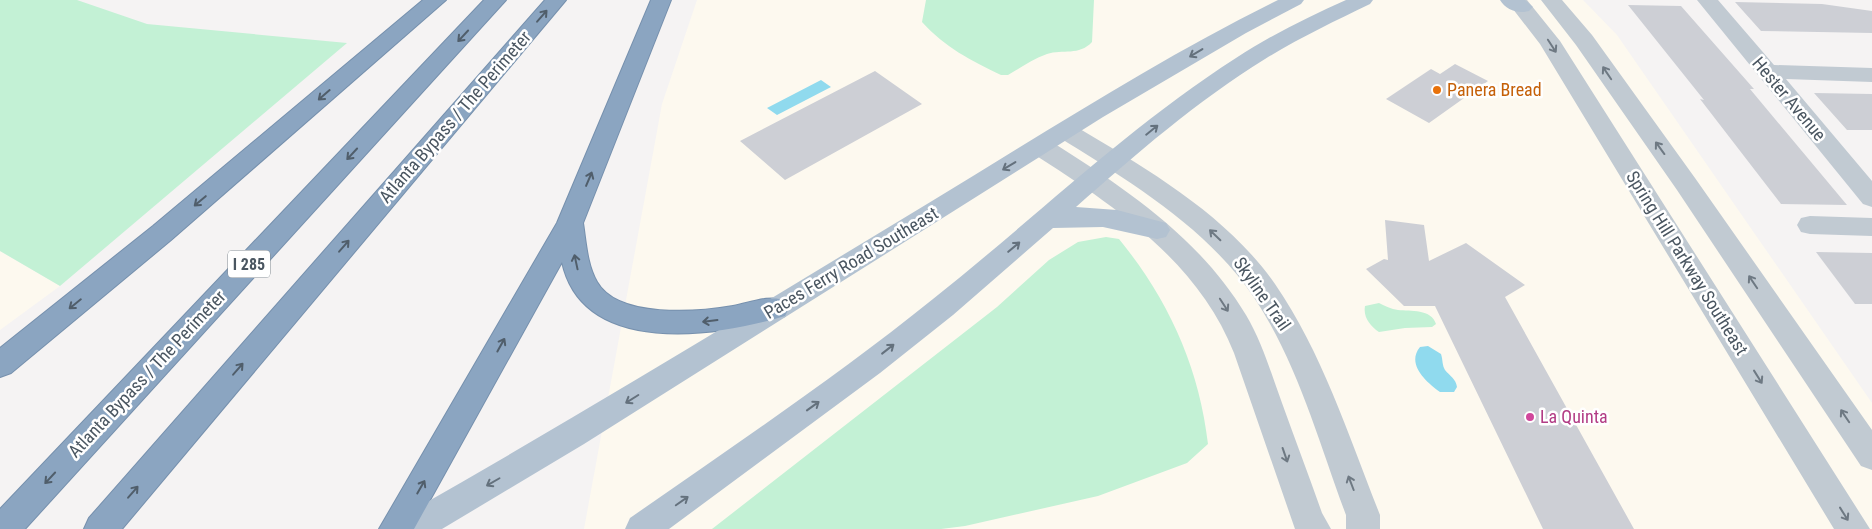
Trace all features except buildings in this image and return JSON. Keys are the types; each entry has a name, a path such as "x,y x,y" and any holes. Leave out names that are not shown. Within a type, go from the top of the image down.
{"highway":[{"path":"0,364 162,233 436,0"},
{"name":"Atlanta Bypass / The Perimeter","path":"3,529 496,0"},
{"name":"Atlanta Bypass / The Perimeter","path":"101,529 556,0"},
{"path":"396,529 570,224 662,0"},
{"path":"570,224 578,273 588,292 605,305 622,314 663,323 684,323 728,319 775,308"}],"main road":[{"name":"Paces Ferry Road Southeast","path":"411,529 573,435 775,308 1066,131 1238,28 1294,0"},
{"path":"642,529 857,373 943,307 1183,105 1245,61 1304,28 1363,0"},
{"path":"1048,219 1081,215 1100,216 1134,222 1157,230"}],"street":[{"path":"1551,0 1584,40 1686,184 1872,456"},
{"name":"Hester Avenue","path":"1707,0 1872,198"},
{"name":"Spring Hill Parkway Southeast","path":"1516,2 1549,41 1854,529"},
{"path":"1767,72 1872,75"},
{"name":"Skyline Trail","path":"1066,131 1164,193 1211,231 1245,266 1272,302 1298,351 1325,418 1363,515 1363,529"},
{"path":"1041,147 1093,180 1157,230 1197,268 1235,324 1249,354 1308,521 1314,529"},
{"path":"1810,225 1872,228"}],"shaded area":[{"path":"697,0 1583,0 1617,35 1872,403 1872,529 584,529 662,104"},
{"path":"0,251 60,286 0,330"}],"green space":[{"path":"0,0 77,0 147,24 347,43 60,286 0,251"},
{"path":"926,0 1094,0 1092,42 1076,51 1047,54 1008,75 1001,75 959,53 922,22"},
{"path":"1106,237 1119,239 1137,262 1166,310 1189,361 1204,415 1208,444 1187,463 1098,496 965,526 941,529 712,529 997,307 1049,260 1078,242"},
{"path":"1379,303 1395,310 1425,313 1434,319 1436,324 1432,327 1405,328 1379,332 1368,321 1365,314 1365,306"}],"water":[{"path":"821,80 831,87 777,115 767,108"},
{"path":"1428,346 1441,354 1445,370 1456,384 1457,387 1454,392 1440,392 1424,378 1416,366 1416,353 1420,347"}],"place":[{"name":"Panera Bread","path":"1437,90"},
{"name":"La Quinta","path":"1530,417"}]}
